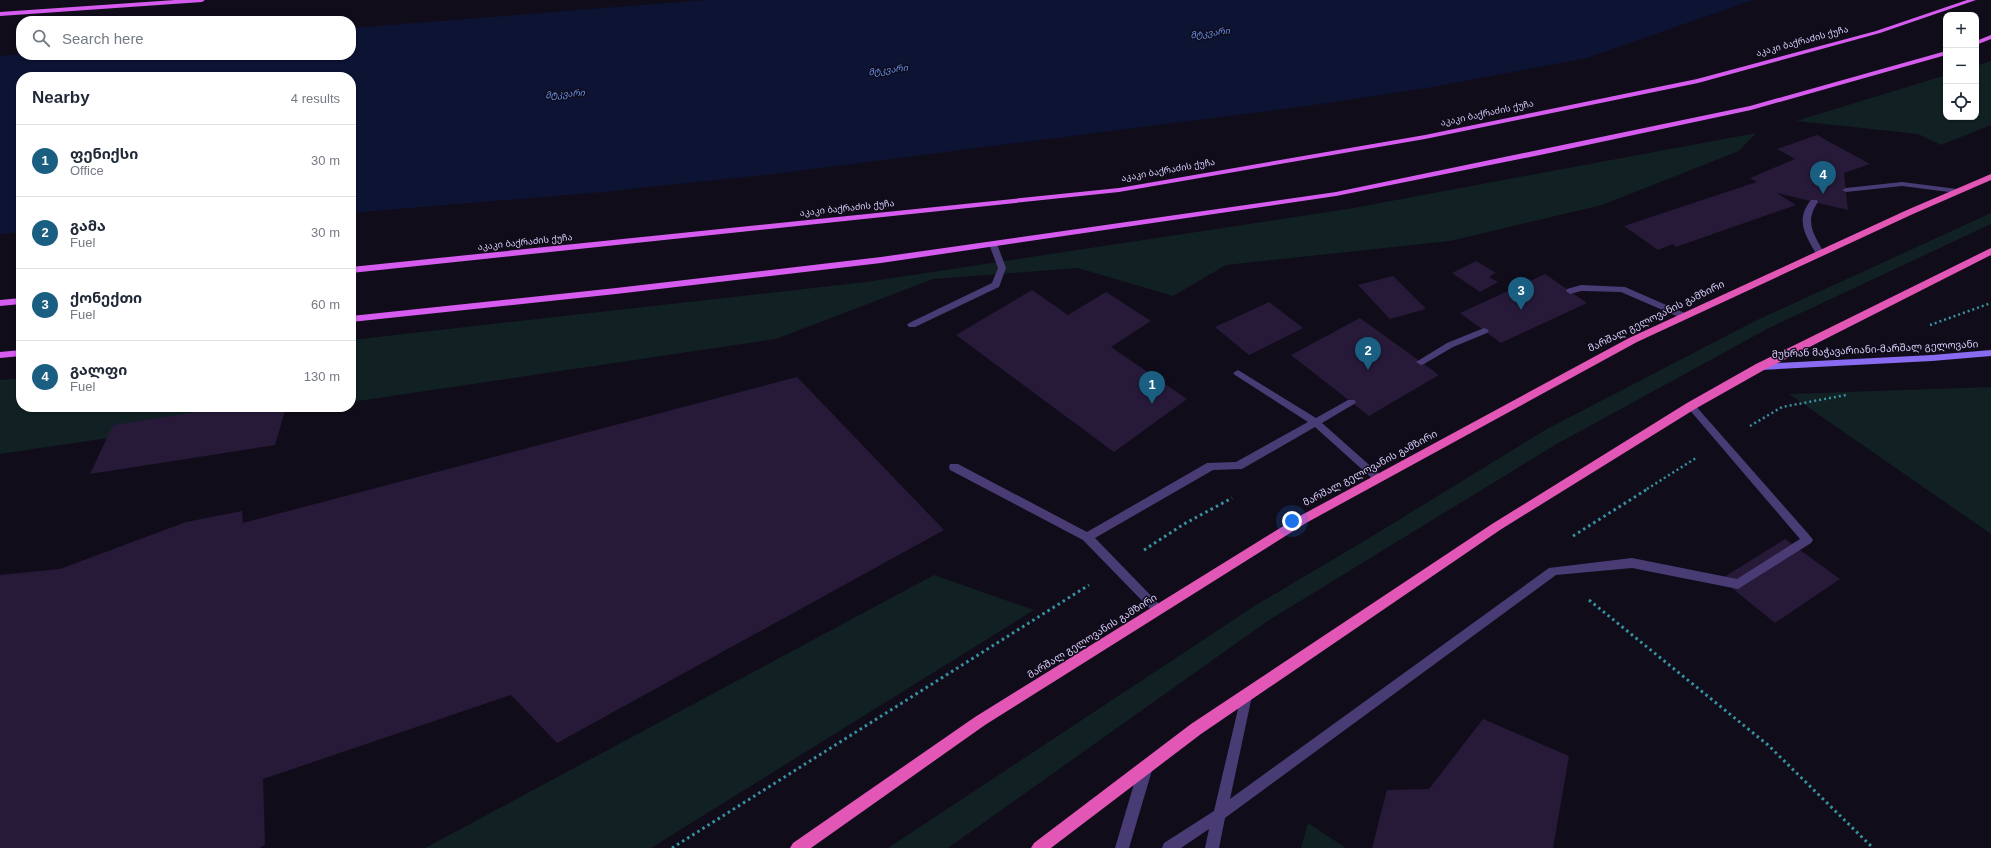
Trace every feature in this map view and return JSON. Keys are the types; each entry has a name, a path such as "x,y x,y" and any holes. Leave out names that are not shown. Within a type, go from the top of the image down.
{"highway":[{"name":"მარშალ გელოვანის გამზირი","path":"798,848 980,721 1302,520 1633,340 1820,253 1991,177"},
{"path":"1039,848 1196,729 1496,527 1691,406 1760,367 1991,251"}],"main road":[{"path":"0,14 202,0"},
{"name":"აკაკი ბაქრაძის ქუჩა","path":"356,270 482,258 1127,188 1425,137 1698,81 1878,32 1973,0"},
{"path":"1979,41 1991,37"},
{"path":"356,318 881,260 1336,194 1540,153 1751,108 1943,54"},
{"path":"0,303 16,301"},
{"path":"0,355 16,353"},
{"name":"მუხრან მაჭავარიანი-მარშალ გელოვანი","path":"1760,367 1991,353"}],"lane":[{"path":"1846,190 1902,184 1957,192"},
{"path":"1814,202 1805,215 1808,230 1820,253"},
{"path":"912,325 996,285 1002,268 993,244"},
{"path":"1570,291 1581,288 1622,289 1684,316"},
{"path":"1421,362 1450,345 1484,331"},
{"path":"1238,373 1315,422 1379,478"},
{"path":"1087,537 1211,466 1238,466 1351,402"},
{"path":"1169,848 1219,815 1553,571 1632,563 1738,584 1807,540 1691,406"},
{"path":"954,467 1087,537 1158,610"},
{"path":"1212,848 1246,696"},
{"path":"1122,848 1146,767"}],"path":[{"path":"1930,325 1991,303"},
{"path":"672,848 1117,568 1184,524 1239,494"},
{"path":"1553,571 1768,745 1873,848"}],"shaded area":[{"path":"1991,61 1991,125 1941,145 1918,134 1796,121 1943,76 1943,120 1979,120 1979,65"},
{"path":"1756,133 1739,151 1602,205 1450,241 1226,265 1173,296 1078,268 933,279 776,339 356,401 356,339 866,282 1348,209"},
{"path":"1991,213 1991,224 1769,328 1555,445 1269,620 948,848 888,848 1256,605 1366,540 1545,430 1755,321"},
{"path":"16,378 16,412 283,412 0,454 0,380"},
{"path":"1991,387 1991,534 1789,394"},
{"path":"934,575 1034,610 651,848 425,848"},
{"path":"1308,823 1346,848 1301,848"}],"water":[{"name":"მტკვარი","path":"705,0 1753,0 1587,58 1427,88 1307,106 774,174 593,193 356,213 356,72 16,72 16,232 0,234 0,56 16,54 16,60 356,60 356,28"}],"building":[{"path":"1817,135 1870,164 1844,173 1848,210 1777,193 1796,205 1676,247 1673,244 1658,250 1624,226 1757,182 1750,178 1795,159 1777,149"},
{"path":"1476,261 1496,273 1489,277 1498,282 1480,292 1452,273"},
{"path":"1545,274 1587,303 1501,343 1460,313"},
{"path":"1393,276 1426,309 1390,319 1358,285"},
{"path":"1032,290 1068,315 1106,292 1151,321 1111,347 1187,399 1114,452 956,335"},
{"path":"1269,302 1303,328 1249,355 1215,327"},
{"path":"1360,318 1439,375 1369,416 1291,355"},
{"path":"797,377 944,530 557,743 511,695 263,779 265,845 259,848 0,848 0,575 60,569 186,522 242,511 243,523"},
{"path":"196,412 285,412 275,445 90,474 113,425"},
{"path":"1785,539 1840,579 1775,623 1721,579"},
{"path":"1483,719 1569,756 1553,848 1372,848 1387,790 1429,789"}],"place":[{"name":"გალფი","path":"1823,194"},
{"name":"ქონექთი","path":"1521,310"},
{"name":"გამა","path":"1368,370"},
{"name":"ფენიქსი","path":"1152,404"}]}
